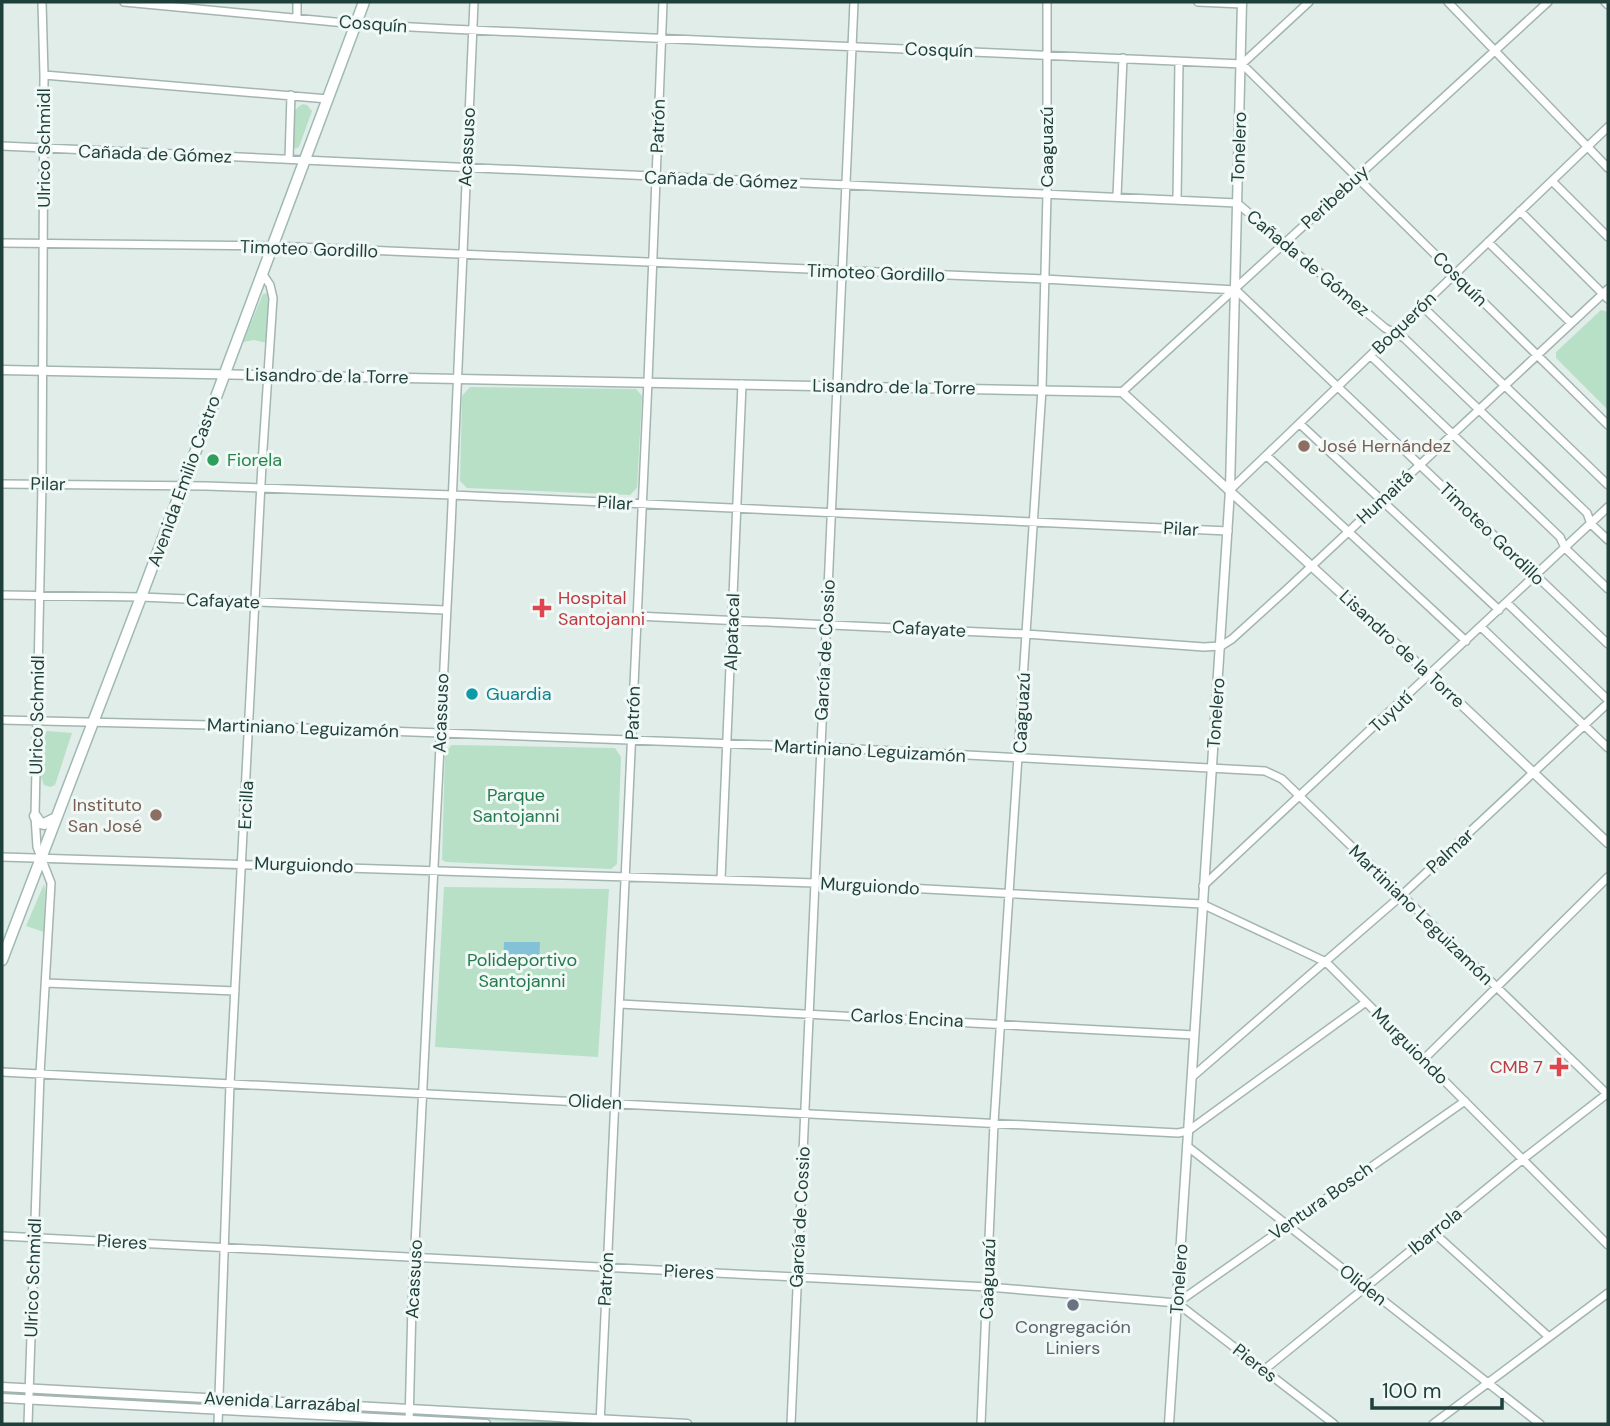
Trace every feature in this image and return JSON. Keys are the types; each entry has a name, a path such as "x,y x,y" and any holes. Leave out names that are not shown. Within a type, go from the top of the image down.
{"main road":[{"name":"Avenida Emilio Castro","path":"2,960 364,2"},
{"path":"35,816 44,824 55,819"}],"street":[{"name":"Ulrico Schmidl","path":"27,1424 40,1074 51,883 40,857 35,816 42,484 42,2"},
{"name":"Cosquín","path":"124,2 194,5 356,24 1242,64 1608,425"},
{"path":"297,2 297,18"},
{"name":"Acassuso","path":"409,1422 474,2"},
{"name":"Patrón","path":"600,1422 663,2"},
{"name":"García de Cossio","path":"790,1424 853,2"},
{"name":"Caaguazú","path":"981,1424 994,1123 1042,389 1047,194 1047,2"},
{"path":"1198,2 1242,3"},
{"path":"1242,64 1309,2"},
{"path":"1448,2 1608,168"},
{"name":"Peribebuy","path":"1122,392 1548,2"},
{"name":"Tonelero","path":"1169,1424 1228,531 1242,3"},
{"path":"1117,196 1123,58"},
{"path":"1177,200 1179,62"},
{"path":"44,75 328,99"},
{"path":"289,159 291,94"},
{"name":"Boquerón","path":"1230,490 1608,127"},
{"name":"Cañada de Gómez","path":"2,146 1237,203 1385,328 1404,338 1587,513 1591,524 1608,540"},
{"path":"1552,181 1608,237"},
{"path":"1520,211 1606,294"},
{"path":"1488,242 1571,323"},
{"name":"Timoteo Gordillo","path":"2,243 273,246 1044,279 1236,290 1608,644"},
{"name":"Ercilla","path":"218,1424 230,1084 273,298 270,285 262,273"},
{"name":"Humaitá","path":"1221,646 1312,566 1571,323 1606,294"},
{"path":"1422,306 1608,485"},
{"path":"1371,356 1560,537 1565,548 1608,589"},
{"name":"Lisandro de la Torre","path":"2,370 1122,392 1608,843"},
{"name":"Alpatacal","path":"721,879 742,384"},
{"path":"1300,424 1499,610"},
{"path":"1267,456 1466,641"},
{"name":"Pilar","path":"2,484 183,486 452,495 1228,531"},
{"name":"Tuyutí","path":"1203,886 1608,507"},
{"name":"Cafayate","path":"2,595 141,597 445,610"},
{"path":"1507,603 1608,701"},
{"name":"Cafayate","path":"636,616 1221,646"},
{"path":"1481,627 1608,748"},
{"name":"Palmar","path":"1192,1077 1401,895 1608,701"},
{"name":"Martiniano Leguizamón","path":"2,720 250,726 821,747 1265,771 1275,774 1301,797 1608,1094"},
{"name":"Murguiondo","path":"2,857 721,879 1202,904 1325,962 1608,1245"},
{"path":"1424,1059 1608,877"},
{"path":"46,983 235,991"},
{"path":"1188,1131 1366,1002"},
{"name":"Carlos Encina","path":"620,1004 1194,1035"},
{"name":"Oliden","path":"2,1072 1178,1133 1188,1131"},
{"name":"Ibarrola","path":"1264,1370 1608,1094"},
{"name":"Ventura Bosch","path":"1177,1303 1465,1101"},
{"name":"Oliden","path":"1187,1146 1539,1424"},
{"path":"1433,1232 1549,1337"},
{"name":"Pieres","path":"2,1237 988,1287 1177,1303 1334,1424"},
{"path":"1433,1424 1608,1293"},
{"name":"Avenida Larrazábal","path":"2,1387 600,1422 687,1424"},
{"name":"Avenida Larrazábal","path":"2,1398 409,1422 486,1424"}],"green space":[{"path":"303,104 312,111 299,147 295,149 292,118 294,112"},
{"path":"268,293 267,343 254,340 243,342 263,294"},
{"path":"1601,310 1608,312 1608,410 1556,358 1556,352"},
{"path":"470,387 636,389 642,396 637,488 630,495 467,488 460,481 462,396"},
{"path":"47,731 72,733 55,785 50,787 44,785 41,777"},
{"name":"Parque Santojanni","path":"452,745 615,748 621,757 617,864 611,869 442,860 445,752"},
{"path":"44,884 45,891 44,932 26,926"},
{"name":"Polideportivo Santojanni","path":"444,887 609,889 598,1057 435,1047"},
{"path":"235,1405 392,1413 235,1408"},
{"path":"427,1415 583,1423 560,1424"}],"water":[{"path":"504,942 540,942 539,966 503,966"}],"place":[{"name":"José Hernández","path":"1304,446"},
{"name":"Fiorela","path":"213,460"},
{"name":"Hospital Santojanni","path":"542,608"},
{"name":"Guardia","path":"472,694"},
{"name":"Instituto San José","path":"156,815"},
{"name":"CMB 7","path":"1559,1067"},
{"name":"Congregación Liniers","path":"1073,1305"}]}
